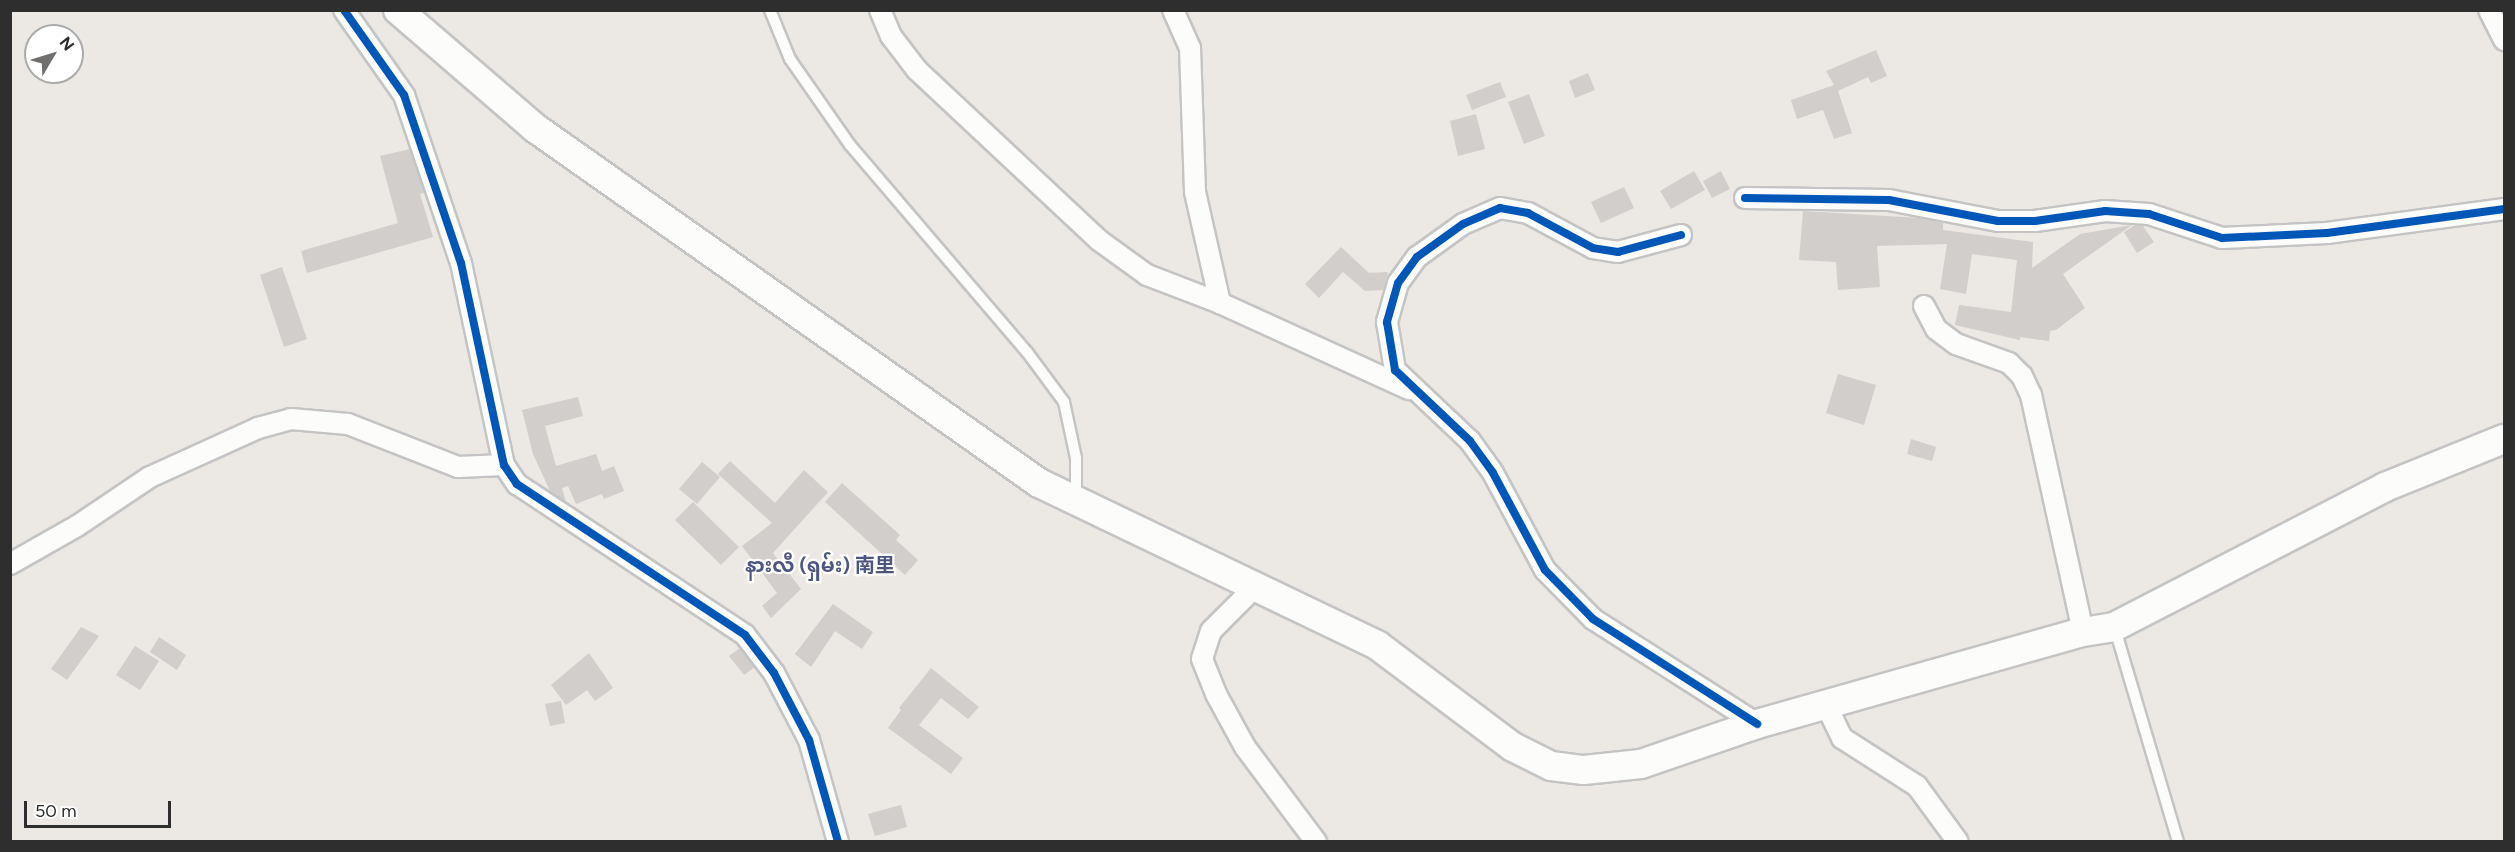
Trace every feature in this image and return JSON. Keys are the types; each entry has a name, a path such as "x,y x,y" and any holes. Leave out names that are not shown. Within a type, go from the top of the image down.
{"main road":[{"path":"398,10 535,128 1039,483 1210,562 1254,588 1377,645 1513,747 1551,766 1584,770 1641,764 1757,724 2083,632 2114,627 2385,487 2505,439"}],"street":[{"path":"344,10 404,96 461,263 504,465 517,484 745,634 774,673 809,740 838,842"},
{"path":"880,10 891,36 916,70 1100,241 1147,275 1220,303 1416,392"},
{"path":"1173,10 1190,48 1195,192 1220,303"},
{"path":"2489,10 2505,40"},
{"path":"1745,198 1889,200 1998,222 2035,221 2105,211 2149,214 2222,238 2327,233 2505,209"},
{"path":"1681,235 1618,252 1593,248 1528,213 1500,208 1463,224 1417,258 1398,283 1387,322 1395,370 1470,441 1493,472 1521,532 1545,570 1593,619 1757,724"},
{"path":"1924,306 1936,329 1956,344 2009,363 2027,386 2083,632"},
{"path":"10,564 77,526 150,477 258,428 291,419 348,424 458,467 504,465"},
{"path":"1254,588 1211,631 1202,659 1216,694 1245,747 1316,842"},
{"path":"1826,705 1842,738 1917,786 1958,842"}],"lane":[{"path":"770,10 790,58 850,145 1028,352 1064,402 1076,458 1076,500"},
{"path":"2114,627 2178,842"}],"building":[{"path":"1876,50 1887,76 1871,83 1868,77 1838,91 1852,133 1834,139 1823,110 1797,119 1791,100 1834,85 1826,71"},
{"path":"1588,73 1595,90 1575,98 1569,81"},
{"path":"1500,82 1506,97 1472,110 1466,95"},
{"path":"1529,94 1545,136 1524,144 1508,102"},
{"path":"1476,114 1485,149 1458,156 1450,121"},
{"path":"410,149 425,193 420,194 433,237 307,273 301,251 398,223 380,156"},
{"path":"1694,171 1705,190 1671,209 1660,191"},
{"path":"1721,171 1730,189 1712,198 1703,181"},
{"path":"1624,187 1634,208 1601,223 1591,202"},
{"path":"1803,211 1919,218 1943,223 1943,230 2033,242 2032,268 2080,234 2132,225 2063,274 2085,308 2056,330 2050,331 2049,341 2020,337 2020,340 1955,325 1959,305 2011,312 2017,260 1972,254 1966,294 1940,289 1947,244 1877,246 1880,287 1838,290 1836,262 1799,260"},
{"path":"2135,225 2143,226 2154,242 2137,253 2124,232"},
{"path":"1341,247 1369,273 1388,272 1383,290 1365,291 1343,272 1319,298 1305,284"},
{"path":"282,267 307,339 284,347 260,275"},
{"path":"1838,374 1876,385 1864,425 1826,413"},
{"path":"578,397 583,416 545,426 556,466 596,454 602,471 614,466 624,491 604,499 602,494 576,504 568,486 562,488 566,502 550,491 533,454 522,410"},
{"path":"1911,439 1936,447 1932,461 1907,454"},
{"path":"730,461 775,503 804,470 828,492 773,553 801,589 771,618 762,606 777,593 742,546 772,523 718,474"},
{"path":"702,462 720,477 697,504 679,489"},
{"path":"842,483 900,535 896,540 918,560 905,575 825,502"},
{"path":"693,502 739,547 721,565 675,520"},
{"path":"833,604 873,632 862,649 835,631 811,667 795,654"},
{"path":"81,627 99,636 67,680 51,669"},
{"path":"159,637 186,655 177,670 150,652"},
{"path":"135,646 159,661 140,690 116,675"},
{"path":"740,648 755,667 744,675 729,656"},
{"path":"589,653 613,688 595,701 587,690 566,705 551,685"},
{"path":"931,668 979,707 968,719 941,698 919,725 963,758 951,774 888,728 901,710 899,708"},
{"path":"561,701 565,723 550,726 545,704"},
{"path":"901,805 907,827 875,836 868,814"}],"cycle path":[{"path":"344,10 404,95 461,263 504,465 517,484 745,635 774,673 809,740 838,842"},
{"path":"1745,198 1889,200 1998,221 2035,221 2105,211 2149,214 2222,238 2327,233 2504,209"},
{"path":"1681,235 1618,252 1593,248 1528,213 1500,208 1463,224 1417,257 1398,283 1387,322 1395,370 1470,441 1493,473 1545,570 1593,619 1757,724"}],"district":[{"name":"နားလီ (ရှမ်း) 南里","path":"820,565"}]}
